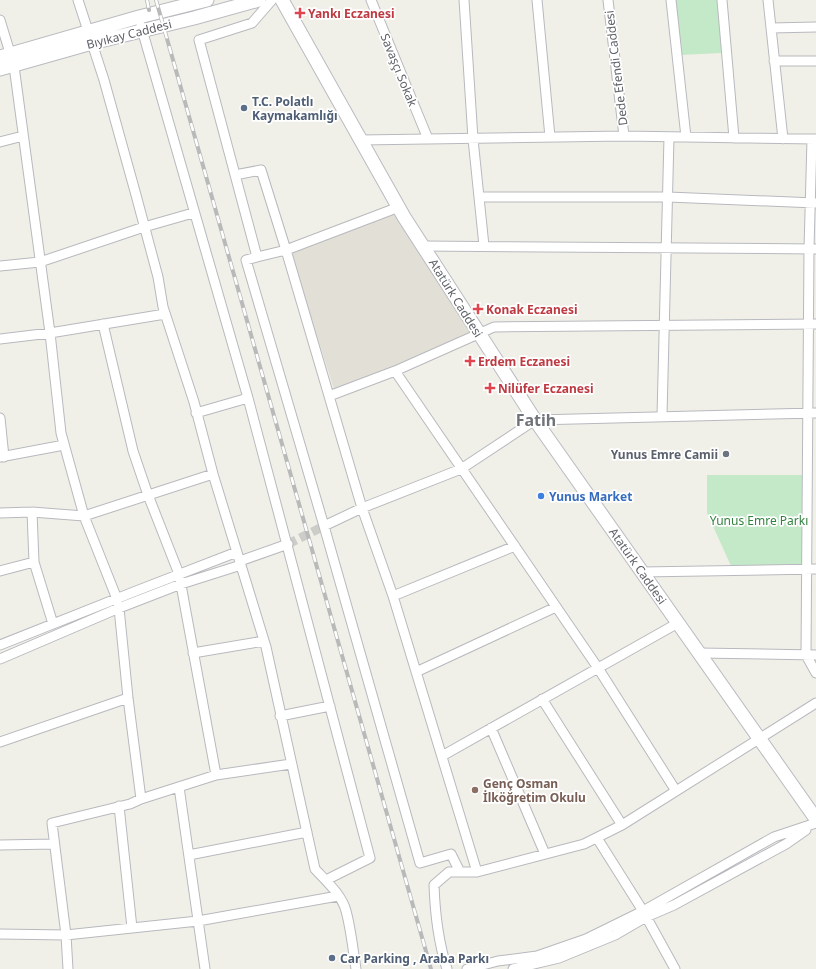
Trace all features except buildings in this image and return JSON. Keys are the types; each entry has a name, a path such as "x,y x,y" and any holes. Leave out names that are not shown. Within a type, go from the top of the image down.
{"street":[{"path":"78,0 104,80 158,277 165,314 194,402 213,474 264,641 315,869 326,880 346,910 356,969"},
{"name":"Bıyıkay Caddesi","path":"0,69 8,59 90,37 139,17 207,0"},
{"name":"Bıyıkay Caddesi","path":"90,37 141,30 194,18 259,0"},
{"path":"257,257 199,40 252,23 272,0"},
{"name":"Atatürk Caddesi","path":"282,0 399,207 535,420 816,819"},
{"name":"Savaşçı Sokak","path":"371,0 428,139"},
{"path":"464,0 472,139 484,246"},
{"path":"537,0 550,138"},
{"name":"Dede Efendi Caddesi","path":"608,0 624,136"},
{"path":"671,0 686,138"},
{"path":"722,0 734,138"},
{"path":"768,0 783,139"},
{"path":"139,17 141,30 193,213 248,398 288,544 370,858 326,880"},
{"path":"0,20 23,136 50,333 61,433 84,516 117,598 141,799"},
{"path":"771,28 816,27"},
{"path":"774,61 816,61"},
{"path":"0,142 23,136"},
{"path":"361,140 624,136 814,139 811,569 806,654 816,673"},
{"path":"662,416 669,137"},
{"path":"235,176 261,170 362,508 393,596 477,872"},
{"path":"479,197 668,197 813,203"},
{"path":"399,207 286,250 246,260 420,863 451,854 460,872"},
{"path":"0,266 40,262 144,227 193,213"},
{"path":"423,246 813,249"},
{"path":"0,339 50,333 165,314"},
{"path":"103,324 133,451 148,495 179,574 216,775"},
{"path":"329,396 395,371 479,334 484,330 494,327 812,324"},
{"path":"395,371 598,668 676,791"},
{"path":"196,413 248,398"},
{"path":"324,526 362,508 461,469 535,420 812,413"},
{"path":"0,418 2,457 64,445"},
{"path":"0,513 32,512 84,516 213,474"},
{"path":"32,512 34,562 52,624"},
{"path":"0,645 179,574 240,559 288,544"},
{"path":"393,596 515,546"},
{"path":"0,659 119,608 240,559"},
{"path":"0,571 34,562"},
{"path":"642,572 811,569"},
{"path":"416,672 556,607"},
{"path":"442,756 678,623"},
{"path":"193,653 264,641"},
{"path":"699,653 816,655"},
{"path":"0,742 128,698"},
{"path":"542,700 622,825"},
{"path":"447,969 440,947 434,904 434,885 449,872 477,872 584,844 597,838 622,825 816,702"},
{"path":"280,716 330,706"},
{"path":"491,728 545,854"},
{"path":"68,969 66,935 52,823 130,804 141,799 216,775 291,764"},
{"path":"179,787 205,969"},
{"path":"118,806 132,928"},
{"path":"513,969 559,958 616,935 644,914 774,838 816,823"},
{"path":"189,855 306,832"},
{"path":"597,838 644,914 675,969"},
{"path":"0,845 54,844"},
{"path":"0,934 66,935 198,921 338,896"},
{"path":"467,969 508,965 537,956 586,939 644,914"}],"shaded area":[{"path":"397,213 475,335 334,389 290,252"}],"green space":[{"path":"676,0 718,0 722,53 680,55"},
{"name":"Yunus Emre Parkı","path":"707,475 803,475 803,566 731,566 707,513"}],"tunnel":[{"path":"288,544 324,526"}],"railway":[{"path":"147,0 149,10"},
{"path":"156,0 431,969"}],"place":[{"name":"Yankı Eczanesi","path":"300,13"},
{"name":"T.C. Polatlı Kaymakamlığı","path":"244,108"},
{"name":"Konak Eczanesi","path":"478,309"},
{"name":"Erdem Eczanesi","path":"470,361"},
{"name":"Nilüfer Eczanesi","path":"490,388"},
{"name":"Yunus Emre Camii","path":"726,454"},
{"name":"Yunus Market","path":"541,496"},
{"name":"Genç Osman İlköğretim Okulu","path":"475,790"},
{"name":"Car Parking , Araba Parkı","path":"332,958"}],"district":[{"name":"Fatih","path":"536,420"}]}
